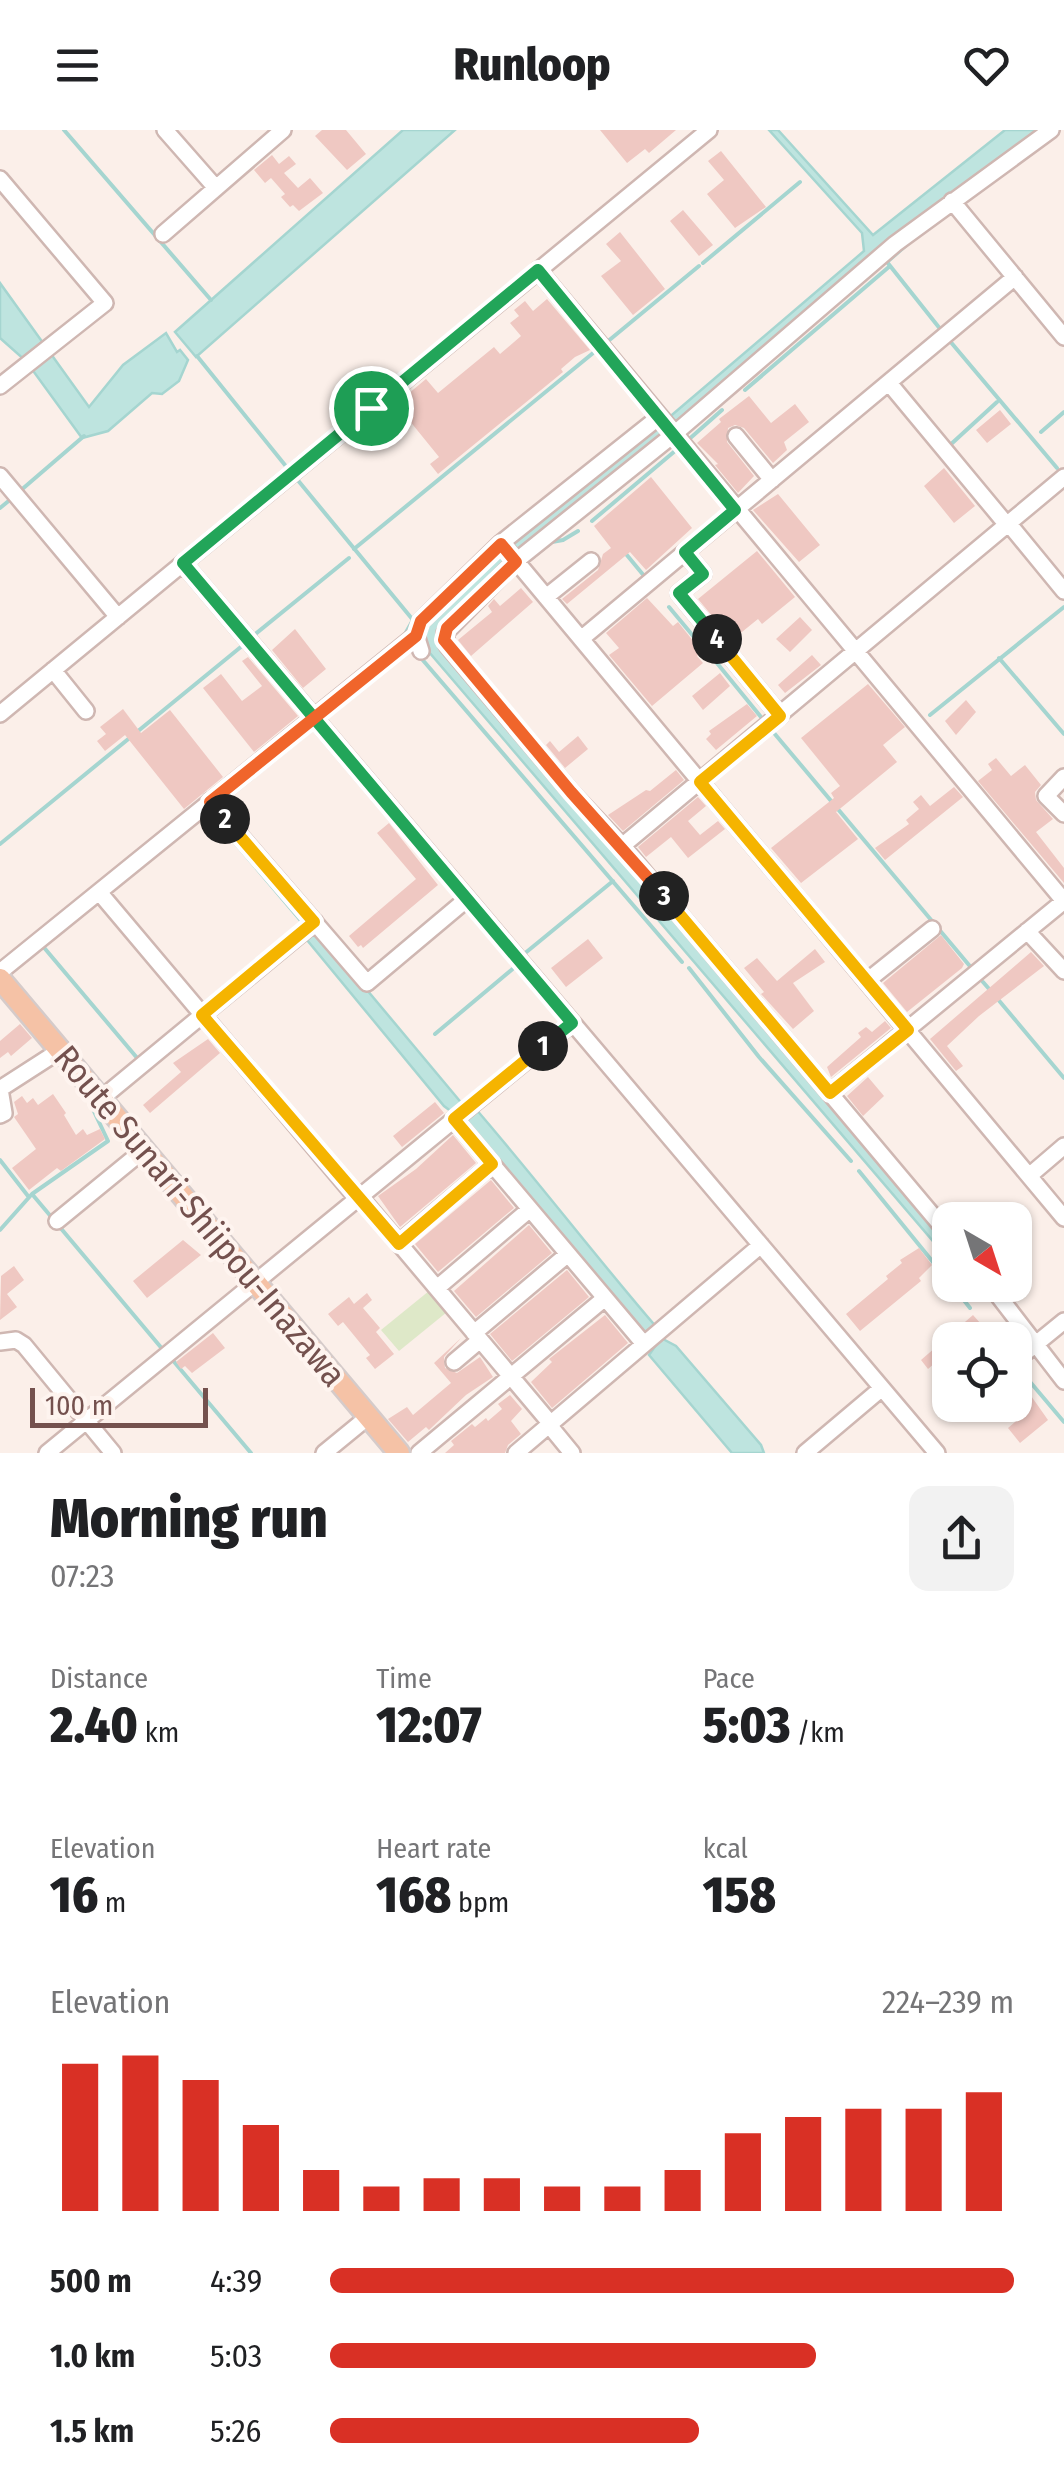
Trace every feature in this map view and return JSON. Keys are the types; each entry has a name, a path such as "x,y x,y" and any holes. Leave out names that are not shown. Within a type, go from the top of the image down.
{"main road":[{"name":"Route Sunari-Shiipou-Inazawa","path":"1,981 399,1453"}],"street":[{"path":"165,130 216,188"},
{"path":"163,234 283,130"},
{"path":"0,714 709,130"},
{"path":"1,981 99,892 210,802 314,718 418,643 421,621 895,244 1051,130"},
{"path":"0,179 105,303 0,386"},
{"path":"952,201 1064,337"},
{"path":"538,270 1064,901 830,1093"},
{"path":"580,638 1015,278"},
{"path":"888,382 1064,591"},
{"path":"666,426 509,553 447,628 444,640 932,1215"},
{"path":"736,436 772,480"},
{"path":"0,476 118,617"},
{"path":"622,846 1064,477"},
{"path":"685,552 703,574 679,593 780,716"},
{"path":"509,553 1064,1218"},
{"path":"546,597 591,561"},
{"path":"183,563 936,1453"},
{"path":"53,670 86,711"},
{"path":"1064,777 1046,796 1064,814"},
{"path":"210,802 367,983 467,899"},
{"path":"99,892 437,1288 572,1453"},
{"path":"102,1098 314,922"},
{"path":"867,981 932,929"},
{"path":"1027,931 1064,971"},
{"path":"47,1453 572,1023"},
{"path":"0,1115 4,1113 0,1089 62,1049"},
{"path":"454,1119 644,1344"},
{"path":"1029,1176 1064,1146"},
{"path":"57,1221 145,1150"},
{"path":"399,1244 492,1164"},
{"path":"437,1288 530,1209"},
{"path":"516,1453 761,1245"},
{"path":"454,1362 568,1254"},
{"path":"419,1453 605,1298"},
{"path":"1032,1348 1064,1321"},
{"path":"0,1342 16,1340 24,1346 114,1453"},
{"path":"1032,1353 1064,1381"},
{"path":"804,1453 882,1388"},
{"path":"324,1453 368,1417"}],"green space":[{"path":"429,1291 447,1312 399,1351 381,1330"}],"water":[{"path":"403,130 455,130 196,357 175,332"},
{"path":"769,130 778,130 873,235 1005,130 1041,130 440,628 617,849 932,1225 932,1240 423,641 425,623 498,552 666,420 864,251 862,233"},
{"path":"0,283 89,407 123,365 166,333 177,352 180,350 188,360 179,381 162,394 152,393 108,431 82,438 26,361 0,338"},
{"path":"316,929 464,1106 452,1112 444,1106 307,940"},
{"path":"475,1108 658,1329 646,1340 464,1119"},
{"path":"661,1338 676,1346 764,1453 732,1453 649,1355"}],"building":[{"path":"322,130 346,130 366,154 347,170 315,136"},
{"path":"600,130 676,130 649,153 645,149 627,163"},
{"path":"721,151 766,207 735,228 707,194 724,180 708,161"},
{"path":"272,155 279,164 289,156 296,164 284,173 298,188 310,178 323,193 299,211 293,205 290,207 271,178 265,183 254,170"},
{"path":"683,210 713,245 699,256 670,221"},
{"path":"620,232 665,289 633,315 601,276 621,261 606,244"},
{"path":"547,299 590,350 575,357 561,369 563,372 438,474 430,464 439,457 396,404 426,379 438,393 494,347 500,354 521,336 510,323 519,316 514,310 525,301 533,311"},
{"path":"749,396 771,423 795,404 809,422 784,442 787,450 773,463 744,428 728,428 727,442 754,476 738,493 697,443 721,422 719,419"},
{"path":"1000,410 1011,424 987,443 976,430"},
{"path":"944,468 975,506 954,523 924,486"},
{"path":"651,477 692,528 646,570 630,552 567,604 562,599 598,570 603,554 611,548 594,526"},
{"path":"778,494 820,545 799,562 753,510"},
{"path":"757,551 795,597 762,624 758,619 732,640 698,599"},
{"path":"521,588 533,602 471,656 458,640 492,612 488,606 494,599 500,606"},
{"path":"647,598 673,626 678,622 702,652 697,656 703,663 652,706 609,655 619,648 606,633"},
{"path":"800,617 812,630 790,652 776,639"},
{"path":"295,629 326,669 303,688 272,650"},
{"path":"812,655 821,665 785,693 778,685"},
{"path":"248,657 298,716 254,752 203,688 221,674 242,701 262,686 242,661"},
{"path":"720,673 730,686 703,710 692,696"},
{"path":"868,684 905,727 883,745 897,762 836,812 858,839 801,883 771,848 834,798 831,793 840,786 801,738"},
{"path":"966,700 976,712 956,735 945,721"},
{"path":"747,704 757,716 716,750 706,739 709,731"},
{"path":"123,709 141,733 170,710 223,777 184,809 125,735 105,751 97,741 106,734 100,727"},
{"path":"578,736 588,749 565,768 546,745 550,741 559,752"},
{"path":"996,758 1011,776 1025,765 1041,785 1035,792 1036,800 1053,819 1036,832 1064,868 1064,883 978,781 992,770 988,764"},
{"path":"676,770 684,780 623,831 608,815 650,791"},
{"path":"954,787 963,797 885,860 875,848 909,824 906,820 919,809 913,802 921,795 930,806"},
{"path":"698,797 706,806 688,821 700,835 718,821 725,829 688,858 671,837 646,857 638,847"},
{"path":"389,823 438,885 363,948 358,947 349,936 416,879 377,833"},
{"path":"941,935 964,964 907,1012 883,983"},
{"path":"588,939 603,958 566,987 551,968"},
{"path":"815,949 825,962 793,983 814,1011 793,1029 761,994 764,992 744,968 757,958 777,981"},
{"path":"1031,952 1044,966 947,1046 963,1066 956,1071 930,1039"},
{"path":"885,1021 891,1028 831,1077 827,1067 861,1037 858,1033 866,1027 872,1032"},
{"path":"20,1024 32,1038 11,1056 8,1052 0,1058 0,1041"},
{"path":"208,1039 220,1053 150,1113 143,1105 181,1072 173,1063"},
{"path":"868,1077 884,1096 863,1116 847,1096"},
{"path":"53,1094 76,1135 83,1129 87,1135 100,1129 105,1139 29,1190 12,1168 36,1149 14,1117 18,1114 14,1102 22,1096 27,1103 33,1098 38,1105"},
{"path":"435,1102 444,1113 402,1147 393,1136"},
{"path":"453,1135 476,1163 400,1227 378,1196 416,1169"},
{"path":"491,1180 514,1208 438,1272 415,1244"},
{"path":"529,1225 552,1253 476,1317 454,1291"},
{"path":"183,1240 201,1255 147,1298 133,1281"},
{"path":"919,1248 932,1265 919,1278 921,1281 860,1331 846,1314 888,1279 886,1276 902,1263 900,1260"},
{"path":"14,1266 24,1280 7,1294 17,1307 0,1320 1,1276"},
{"path":"567,1270 589,1297 512,1361 490,1334"},
{"path":"367,1293 372,1300 363,1308 394,1354 375,1369 366,1358 370,1355 343,1322 338,1326 328,1314 349,1297 354,1304"},
{"path":"605,1315 628,1343 552,1408 531,1382 552,1362 549,1359"},
{"path":"213,1333 225,1348 192,1373 185,1366 181,1369 176,1362"},
{"path":"461,1338 444,1357 445,1368 457,1373 480,1357 493,1377 466,1395 429,1430 426,1427 408,1442 388,1419 407,1407 413,1415 451,1383 434,1363"},
{"path":"932,1350 932,1366 928,1369 921,1360"},
{"path":"510,1395 522,1409 511,1421 521,1434 505,1453 445,1453 454,1445 451,1441 472,1424 475,1427 486,1418 488,1421 502,1409 498,1404"},
{"path":"1032,1397 1048,1420 1020,1443 1008,1428 1015,1422 1032,1422"}],"waterway":[{"path":"64,130 211,300"},
{"path":"703,263 800,182"},
{"path":"193,218 208,205"},
{"path":"912,240 887,262 941,330"},
{"path":"607,342 699,266"},
{"path":"745,390 890,266"},
{"path":"949,340 1057,468"},
{"path":"354,549 598,349"},
{"path":"197,356 289,470"},
{"path":"949,446 997,402"},
{"path":"687,441 722,410"},
{"path":"1041,432 1064,412"},
{"path":"20,491 84,436"},
{"path":"592,521 675,451"},
{"path":"296,478 413,620 404,636"},
{"path":"0,508 11,499"},
{"path":"523,565 552,542 578,531"},
{"path":"626,554 645,577"},
{"path":"253,636 349,558"},
{"path":"669,607 704,649"},
{"path":"930,715 1064,607"},
{"path":"0,844 242,646"},
{"path":"712,657 761,717"},
{"path":"421,658 682,962"},
{"path":"999,658 1064,734"},
{"path":"774,733 974,971"},
{"path":"209,812 303,923"},
{"path":"524,954 613,881"},
{"path":"41,944 138,1059"},
{"path":"435,1034 515,967"},
{"path":"689,968 759,1057 851,1161"},
{"path":"983,982 990,990"},
{"path":"996,997 1064,1078"},
{"path":"0,1230 32,1194 108,1141 90,1103"},
{"path":"0,1160 28,1196"},
{"path":"859,1171 932,1261"},
{"path":"32,1194 164,1351"},
{"path":"965,1302 970,1308"},
{"path":"170,1357 251,1453"},
{"path":"1032,1384 1064,1422"}],"route":[{"path":"371,408 183,563 314,718 572,1023 454,1119 492,1164 399,1244 202,1015 314,922 210,802 314,718 416,636 421,621 501,544 516,562 447,628 447,645 830,1093 908,1030 700,782 780,716 679,593 703,574 685,552 735,510 538,270 371,408"}]}
